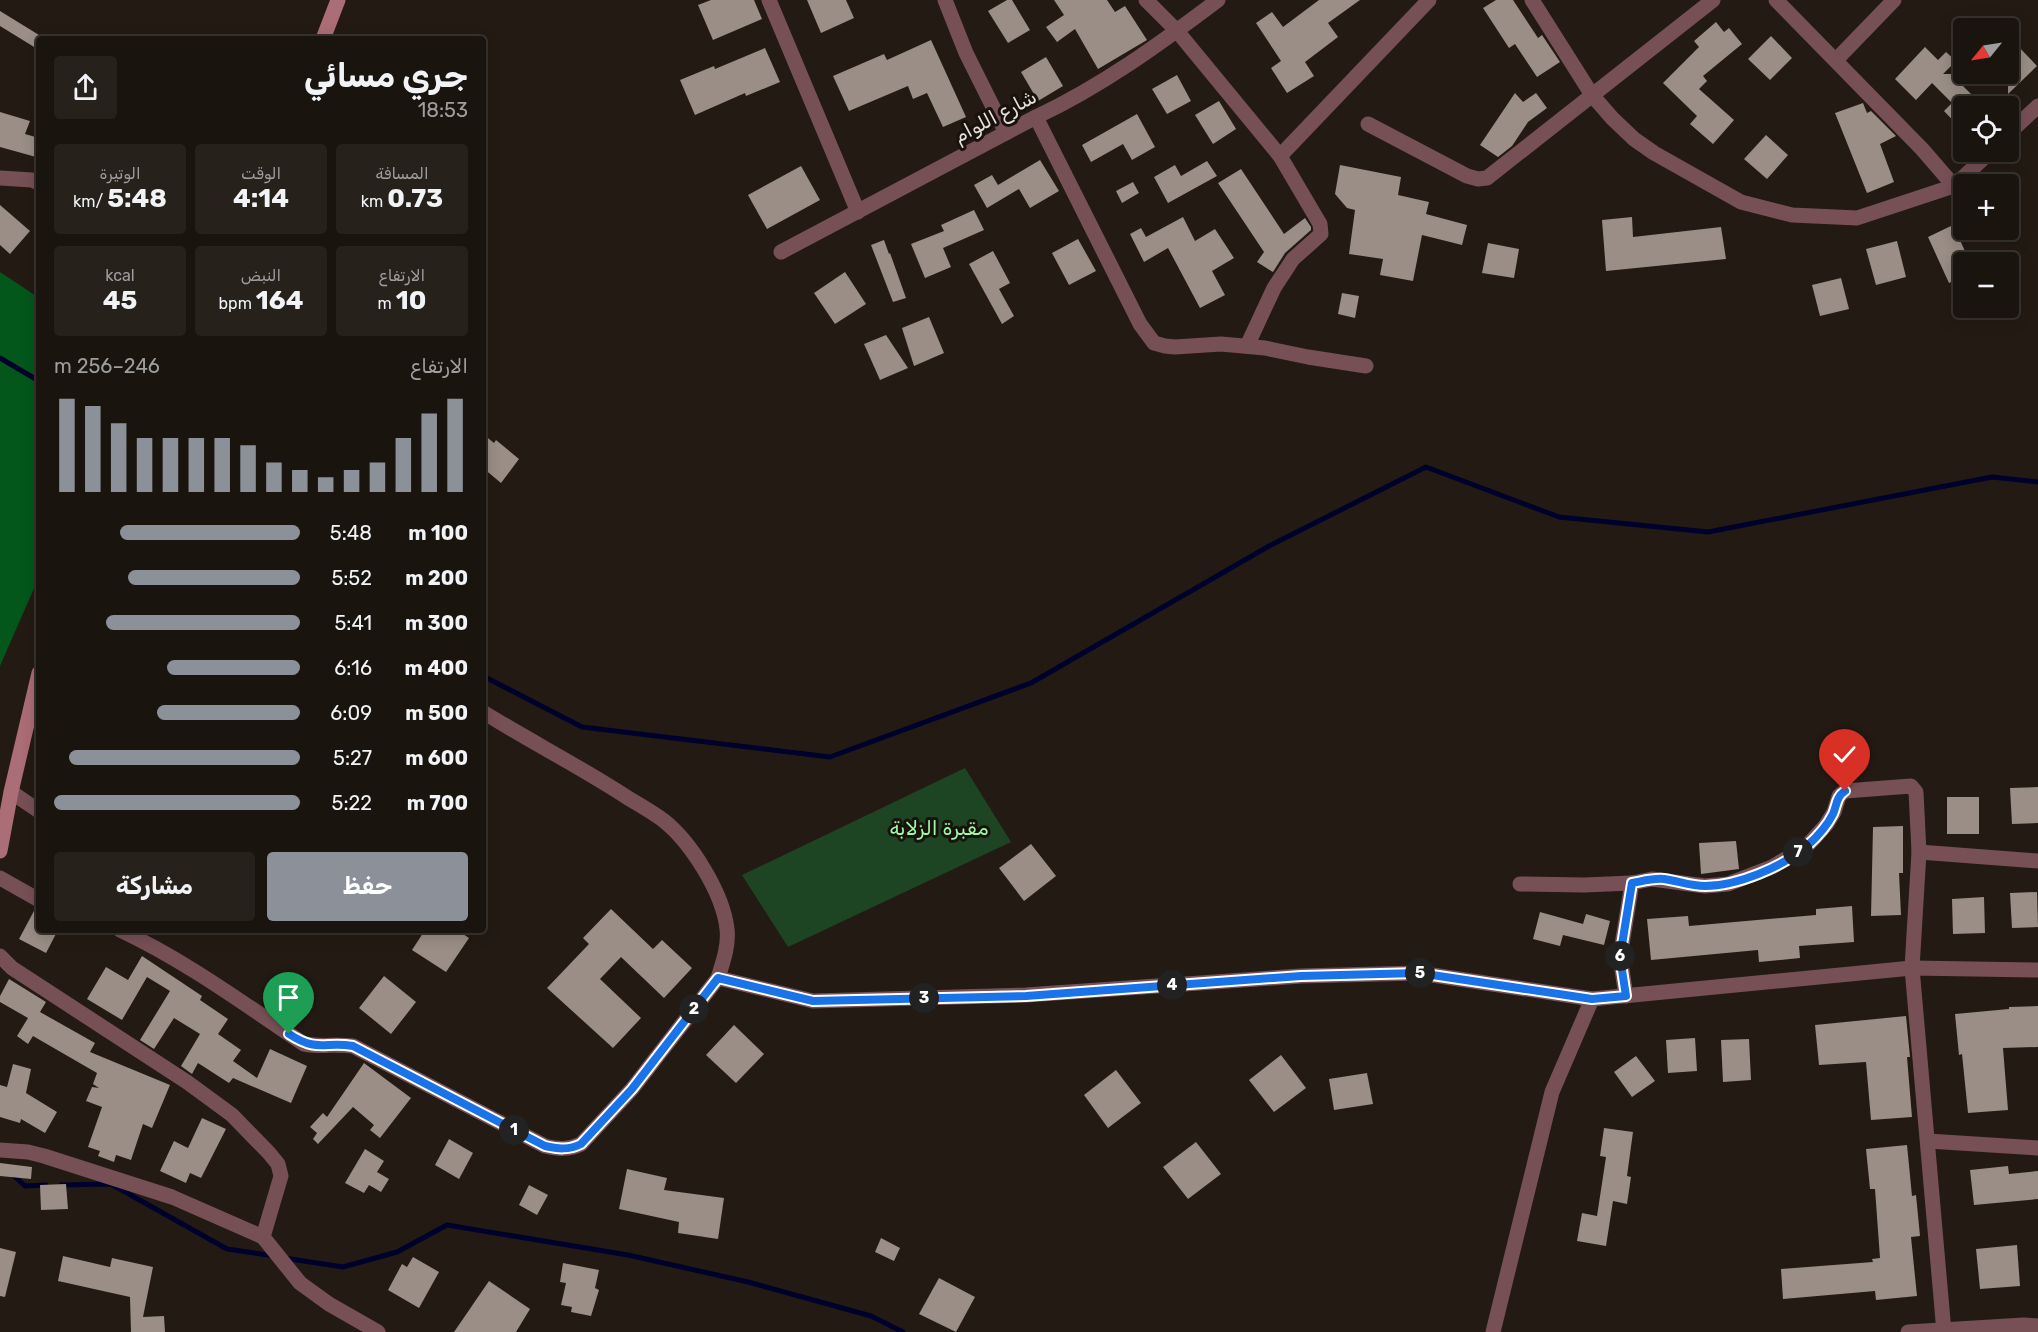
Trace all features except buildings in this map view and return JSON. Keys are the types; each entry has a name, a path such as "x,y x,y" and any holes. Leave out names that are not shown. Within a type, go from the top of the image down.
{"main road":[{"path":"324,36 338,0"},
{"path":"0,851 36,688"}],"street":[{"path":"769,0 858,212"},
{"path":"945,0 966,53 1006,133"},
{"path":"1146,0 1177,31 1280,156 1320,224 1321,234 1293,259 1274,288 1246,346"},
{"name":"شارع اللوام","path":"781,252 1106,80 1218,0"},
{"path":"1280,156 1429,0"},
{"path":"1532,0 1592,95 1612,118 1634,139 1654,153 1740,202 1792,215 1857,218 1953,186 1922,149 1776,0"},
{"path":"1368,124 1467,176 1478,180 1495,174 1713,0"},
{"path":"1836,60 1894,0"},
{"path":"2019,124 2038,106"},
{"path":"1036,117 1140,324 1154,343 1175,347 1221,344 1265,348 1366,366"},
{"path":"1966,174 1979,162"},
{"path":"0,178 36,182"},
{"path":"126,933 220,987 304,1044 319,1047 342,1044 353,1046 545,1146 560,1149 573,1148 581,1144 632,1089 718,978 725,957 727,929 718,897 702,866 684,841 663,821 609,786 486,714"},
{"path":"1520,884 1584,885 1632,883 1658,879 1685,884 1728,884 1756,874 1806,847 1826,825 1834,812 1839,796 1850,789 1911,786 1914,788 1919,852 1912,968 1944,1331"},
{"path":"12,792 36,809"},
{"path":"1919,852 2038,861"},
{"path":"0,878 36,898"},
{"path":"1626,996 1620,957 1632,883"},
{"path":"0,956 12,968 232,1115 268,1153 278,1164 281,1176 263,1237"},
{"path":"718,978 813,1001 1026,996 1301,976 1419,973 1592,999 1912,968 2038,970"},
{"path":"1493,1332 1552,1092 1592,999"},
{"path":"1928,1142 2038,1148"},
{"path":"0,1150 28,1152 44,1156 172,1197 263,1237 300,1283 329,1304 378,1332"},
{"path":"1908,1332 2038,1326"}],"green space":[{"path":"0,272 36,296 36,584 0,666"},
{"name":"مقبرة الزلابة","path":"965,768 1011,842 788,947 742,875"}],"waterway":[{"path":"0,358 36,379"},
{"path":"486,678 582,727 830,757 1031,683 1271,545 1426,467 1559,517 1708,532 1992,477 2038,482"},
{"path":"12,1174 25,1186 46,1185"},
{"path":"61,1185 111,1184 227,1249 274,1256"},
{"path":"284,1258 343,1267 397,1252 447,1225 628,1255 748,1282 871,1316 903,1332"}],"route":[{"path":"289,1034 304,1044 319,1047 342,1044 353,1046 545,1146 560,1149 573,1148 581,1144 632,1089 718,978 813,1001 1026,996 1301,976 1419,973 1592,999 1626,996 1620,957 1632,883 1664,879 1705,886 1728,884 1756,874 1806,847 1826,825 1834,812 1836,801 1845,791"}]}
